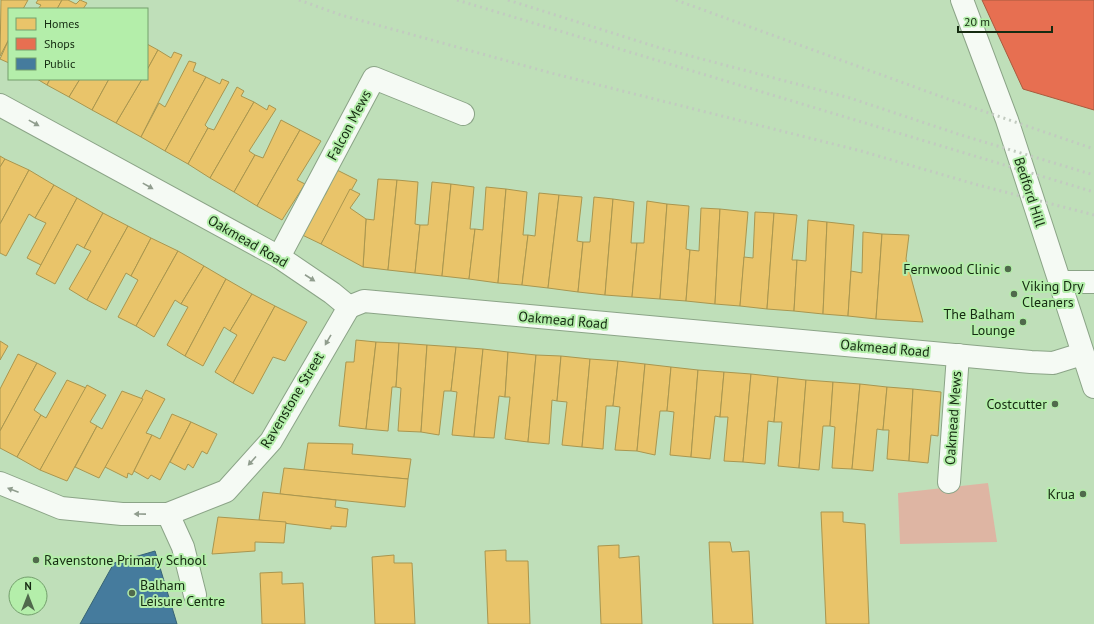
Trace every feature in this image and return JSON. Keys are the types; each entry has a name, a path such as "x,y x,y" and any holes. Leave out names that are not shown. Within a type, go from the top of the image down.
{"street":[{"name":"Bedford Hill","path":"962,0 1007,120 1094,387"},
{"name":"Falcon Mews","path":"279,257 374,78 463,114"},
{"name":"Oakmead Road","path":"0,104 279,257 332,293 348,307 364,301 1053,363 1082,354"},
{"path":"1060,282 1094,282"},
{"name":"Ravenstone Street","path":"0,483 62,508 122,514 168,514 226,490 271,441 348,307"},
{"name":"Oakmead Mews","path":"949,482 958,355"},
{"path":"168,514 183,547 195,595"}],"shaded area":[{"path":"988,483 997,542 900,544 898,493"}],"building: Homes":[{"path":"1,0 28,0 24,8 8,8 8,41 0,56"},
{"path":"38,0 62,0 58,8 39,8 41,5 36,3"},
{"path":"62,0 68,0 76,4 80,0 87,3 84,8 58,8"},
{"path":"8,41 8,63 0,59"},
{"path":"148,45 158,50 148,68"},
{"path":"158,50 171,58 174,52 182,55 141,137 116,123 141,80 148,80 148,68"},
{"path":"189,61 196,63 193,71 206,77 165,151 141,137 159,103 165,107"},
{"path":"206,77 220,84 222,79 229,82 205,125 208,128 188,164 165,151"},
{"path":"39,80 50,80 47,85"},
{"path":"50,80 79,80 69,97 47,85"},
{"path":"79,80 108,80 92,110 69,97"},
{"path":"108,80 141,80 116,123 92,110"},
{"path":"237,87 244,91 241,96 254,102 210,178 188,164 208,128 214,130"},
{"path":"254,102 267,110 269,105 276,109 249,151 255,155 234,192 210,178"},
{"path":"281,120 300,130 257,206 234,192 255,155 263,158"},
{"path":"300,130 321,141 297,180 305,184 282,220 257,206"},
{"path":"0,156 5,159 0,167"},
{"path":"5,159 29,170 0,224 0,167"},
{"path":"29,170 54,185 35,218 29,214 6,256 0,253 0,224"},
{"path":"337,170 357,180 321,244 296,232 318,192 325,195"},
{"path":"378,179 397,180 388,270 363,267 366,219 374,220"},
{"path":"397,180 418,182 415,224 420,225 415,273 388,270"},
{"path":"432,182 451,184 442,276 415,273 420,225 428,225"},
{"path":"451,184 474,187 470,229 475,229 469,279 442,276"},
{"path":"54,185 77,198 41,265 27,258 46,223 35,218"},
{"path":"486,187 506,189 498,283 469,279 475,229 483,230"},
{"path":"350,189 360,194 350,208 366,219 363,267 321,244"},
{"path":"506,189 527,192 523,235 528,235 522,285 498,283"},
{"path":"539,193 559,195 548,288 522,285 528,235 535,236"},
{"path":"559,195 582,197 577,241 583,242 578,292 548,288"},
{"path":"594,197 613,199 605,295 578,292 583,242 590,242"},
{"path":"77,198 103,213 84,248 77,244 55,284 36,274"},
{"path":"613,199 634,202 631,243 637,243 632,297 605,295"},
{"path":"647,201 667,204 660,299 632,297 637,243 644,243"},
{"path":"667,204 689,206 686,249 690,250 686,301 660,299"},
{"path":"701,208 720,209 715,304 686,301 690,250 699,251"},
{"path":"720,209 748,212 740,306 715,304"},
{"path":"755,212 774,213 767,309 740,306 744,257 753,258"},
{"path":"103,213 128,226 87,300 69,289 91,251 84,248"},
{"path":"774,213 797,215 792,260 797,260 794,311 767,309"},
{"path":"808,220 827,222 823,314 794,311 797,260 806,261"},
{"path":"827,222 854,225 848,316 823,314"},
{"path":"128,226 151,238 131,276 126,273 106,310 87,300"},
{"path":"863,232 882,234 876,319 848,316 851,271 862,273"},
{"path":"882,234 909,235 906,259 923,322 876,319"},
{"path":"151,238 178,251 136,326 118,317 138,280 131,276"},
{"path":"178,251 204,266 181,304 175,300 154,337 136,326"},
{"path":"204,266 226,279 185,356 167,345 188,307 181,304"},
{"path":"226,279 252,294 230,331 224,327 203,366 185,356"},
{"path":"252,294 275,306 233,383 215,372 237,335 230,331"},
{"path":"275,306 307,322 285,361 273,357 253,394 233,383"},
{"path":"356,340 376,342 366,429 339,426 346,362 354,362"},
{"path":"0,341 8,346 0,360"},
{"path":"376,342 399,343 396,387 392,387 388,431 366,429"},
{"path":"399,343 427,345 421,432 398,431 401,388 396,387"},
{"path":"427,345 456,347 451,391 444,391 439,435 421,432"},
{"path":"456,347 483,349 474,437 452,435 457,392 451,391"},
{"path":"483,349 508,352 505,397 499,396 494,438 474,437"},
{"path":"508,352 536,355 528,442 505,439 510,397 505,397"},
{"path":"18,354 37,363 0,431 0,389"},
{"path":"536,355 561,356 557,401 552,400 549,444 528,442"},
{"path":"561,356 590,359 582,447 562,445 567,402 557,401"},
{"path":"590,359 618,361 613,406 606,406 603,449 582,447"},
{"path":"618,361 645,364 637,451 615,450 620,407 613,406"},
{"path":"37,363 56,373 34,410 41,415 17,457 0,448 0,431"},
{"path":"645,364 671,367 667,411 660,411 655,455 637,451"},
{"path":"671,367 698,370 691,457 670,455 674,412 667,411"},
{"path":"698,370 724,372 720,417 715,416 710,459 691,457"},
{"path":"724,372 751,374 743,462 724,461 728,417 720,417"},
{"path":"751,374 778,377 774,422 768,421 765,464 743,462"},
{"path":"778,377 806,380 799,468 778,466 782,422 774,422"},
{"path":"67,380 86,388 40,470 17,457 41,415 46,418"},
{"path":"806,380 833,382 830,426 823,426 819,470 799,468"},
{"path":"833,382 860,384 852,469 832,468 835,427 830,426"},
{"path":"860,384 887,387 883,430 877,429 873,471 852,469"},
{"path":"87,385 106,395 90,422 97,426 67,481 40,470"},
{"path":"887,387 913,389 909,461 887,459 889,430 883,430"},
{"path":"913,389 941,392 938,436 931,435 928,463 909,461"},
{"path":"146,390 165,399 146,433 152,435 132,475 128,473 127,478 105,467"},
{"path":"122,391 143,399 99,478 75,467 97,426 102,429"},
{"path":"172,414 191,422 160,480 151,475 148,479 134,471 152,435 160,439"},
{"path":"191,422 217,434 207,454 202,451 193,468 188,464 185,470 170,462"},
{"path":"308,443 353,444 352,454 411,459 408,479 304,470"},
{"path":"284,468 408,479 405,507 280,494"},
{"path":"263,492 336,500 335,507 348,509 346,527 331,526 331,529 259,520"},
{"path":"821,512 843,512 843,522 865,524 869,624 826,624"},
{"path":"218,517 286,522 284,543 255,542 255,551 212,554"},
{"path":"709,542 730,542 732,552 749,551 753,624 713,624"},
{"path":"619,545 619,558 639,556 642,624 601,624 598,546"},
{"path":"506,550 506,561 528,561 530,624 488,624 485,551"},
{"path":"394,555 394,563 412,563 415,624 375,624 372,557"},
{"path":"282,572 282,584 303,583 305,624 262,624 260,573"}],"building: Shops":[{"path":"982,0 1094,0 1094,110 1023,89"}],"building: Public":[{"name":"Balham Leisure Centre","path":"155,551 177,624 80,624 114,563"}],"railway":[{"path":"299,0 341,15 551,73 861,151 978,185 1094,215"},
{"path":"457,0 1094,192"},
{"path":"508,0 660,48 850,98 961,135 1094,175"},
{"path":"676,0 945,98 1094,149"}],"place":[{"name":"Fernwood Clinic","path":"1008,269"},
{"name":"Viking Dry Cleaners","path":"1014,294"},
{"name":"The Balham Lounge","path":"1023,322"},
{"name":"Costcutter","path":"1055,404"},
{"name":"Krua","path":"1083,494"},
{"name":"Ravenstone Primary School","path":"36,560"},
{"name":"Balham Leisure Centre","path":"132,593"}]}
